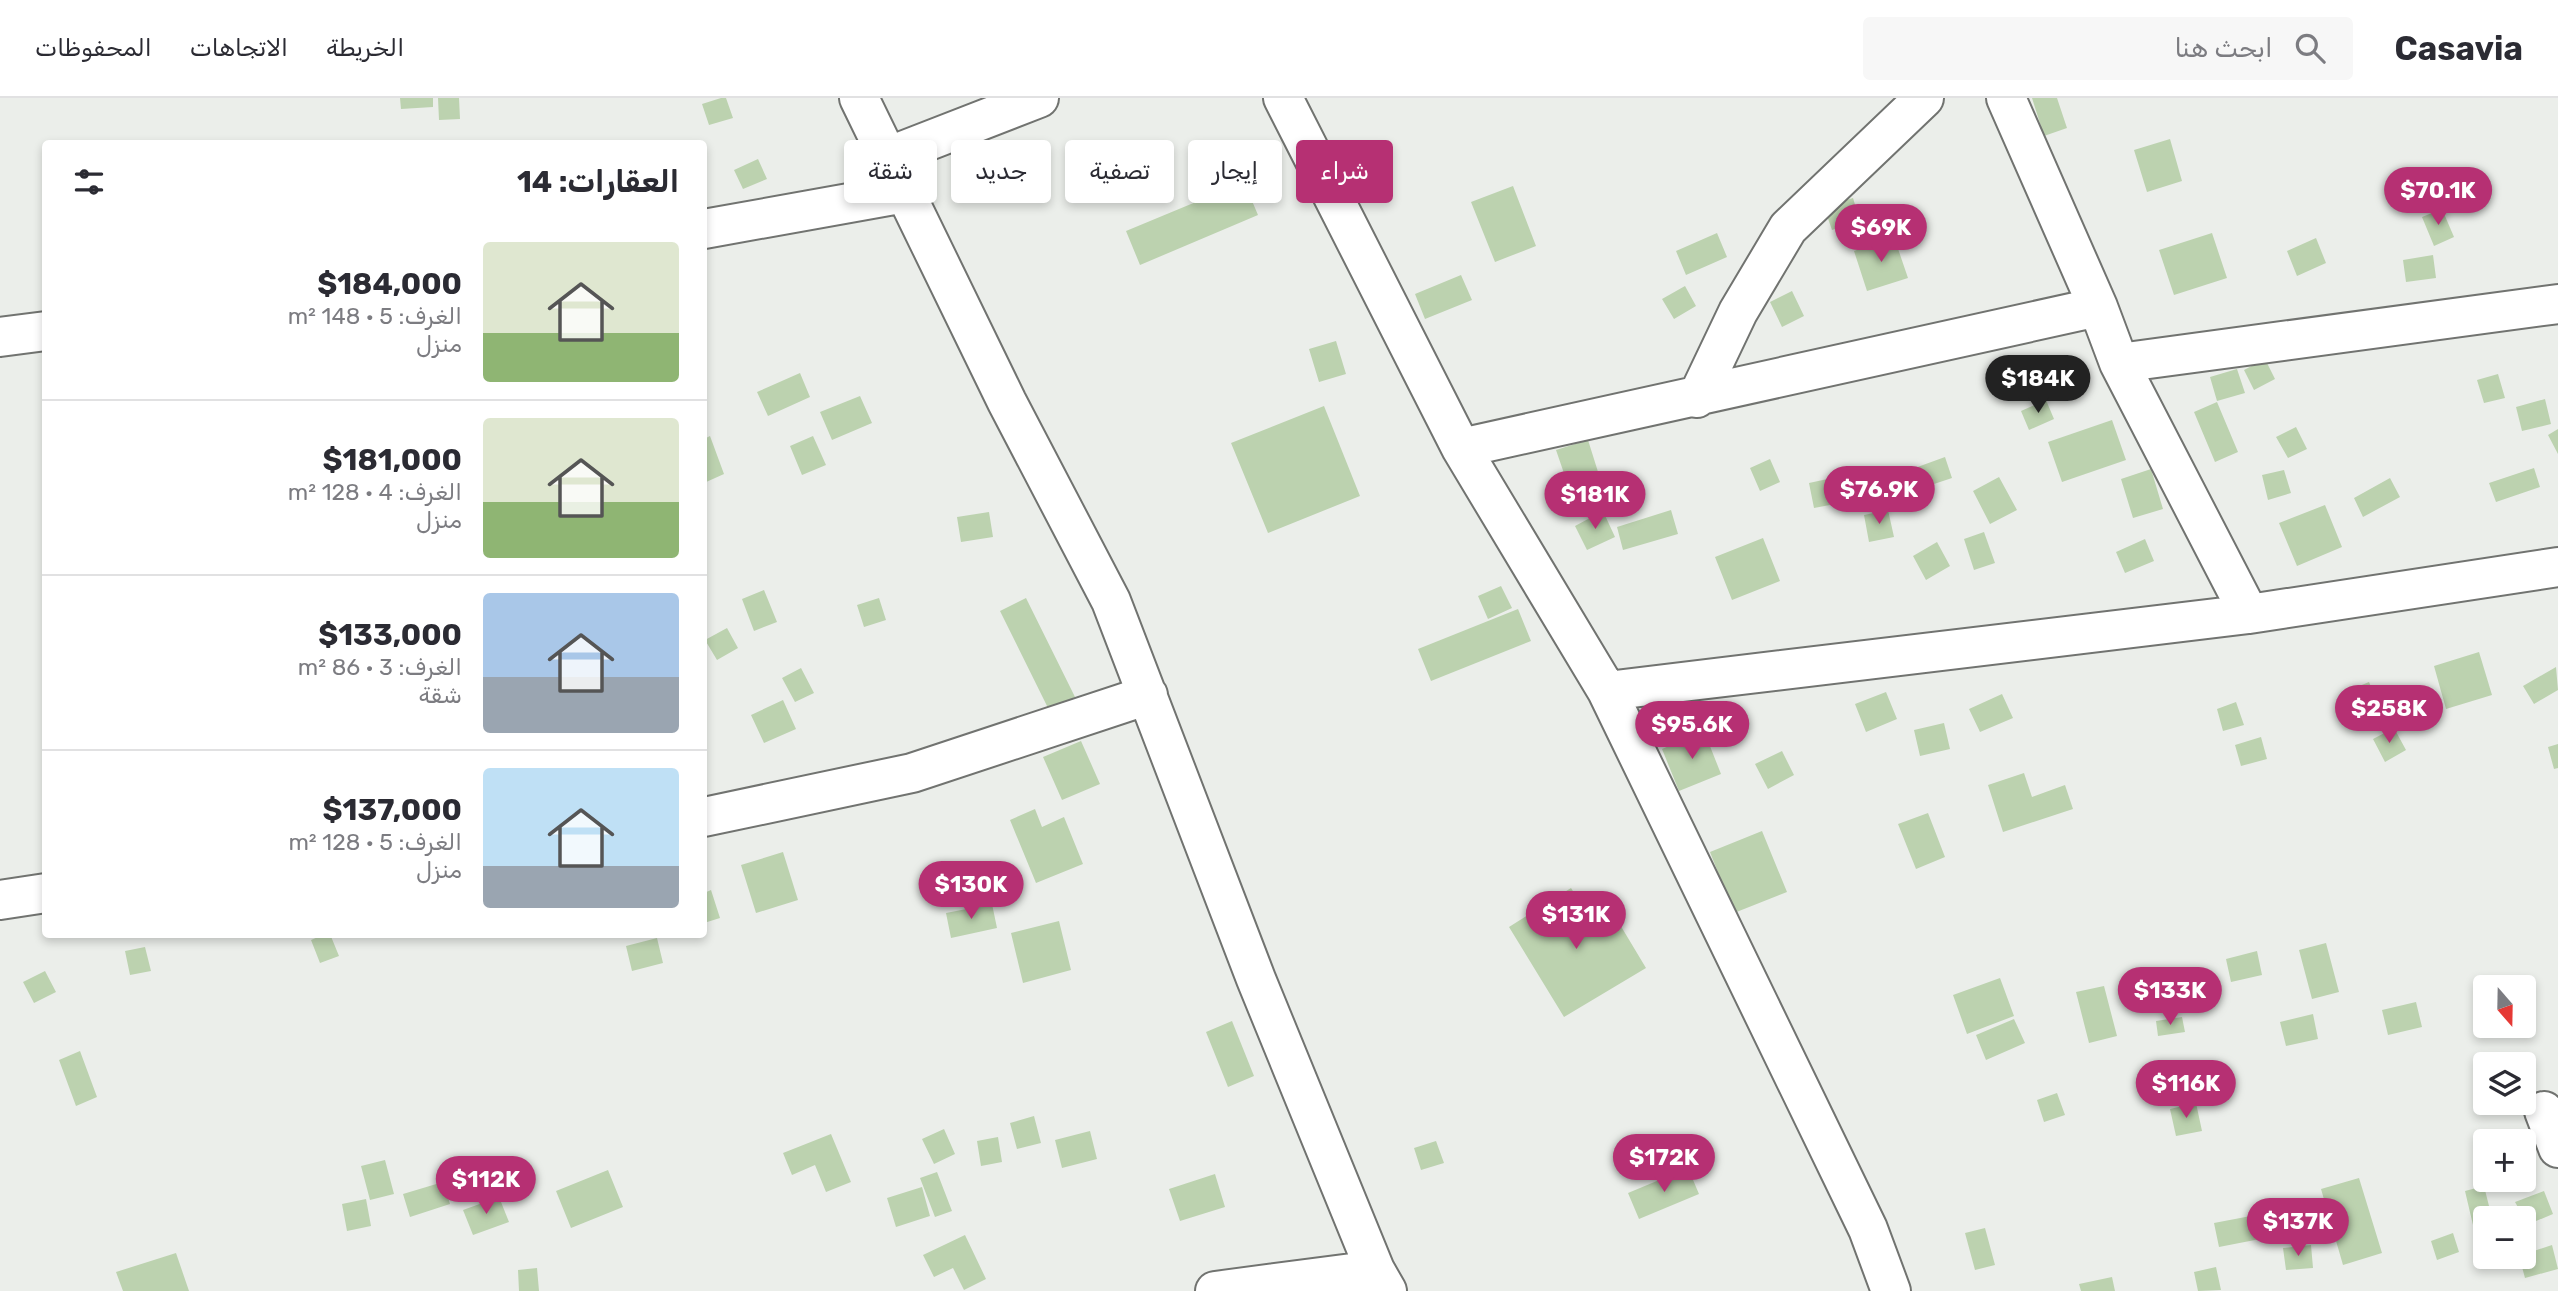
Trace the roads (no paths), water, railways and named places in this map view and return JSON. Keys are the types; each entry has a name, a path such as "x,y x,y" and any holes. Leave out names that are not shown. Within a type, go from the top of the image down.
{"street":[{"path":"859,98 879,140"},
{"path":"931,140 1039,98"},
{"path":"1283,98 1461,448 1607,691 1862,1216 1891,1291"},
{"path":"1697,398 1738,312 1788,228 1924,98"},
{"path":"2006,98 2098,307 2119,363 2249,614"},
{"path":"707,228 849,203"},
{"path":"910,203 1007,402 1111,601 1256,979 1381,1280 1215,1291"},
{"path":"2119,363 2558,304"},
{"path":"1461,448 1697,398 2098,307"},
{"path":"0,337 42,332"},
{"path":"1607,691 2249,614 2558,567"},
{"path":"707,816 912,773 1148,695"},
{"path":"0,900 42,894"},
{"path":"2544,1111 2558,1148"}]}
